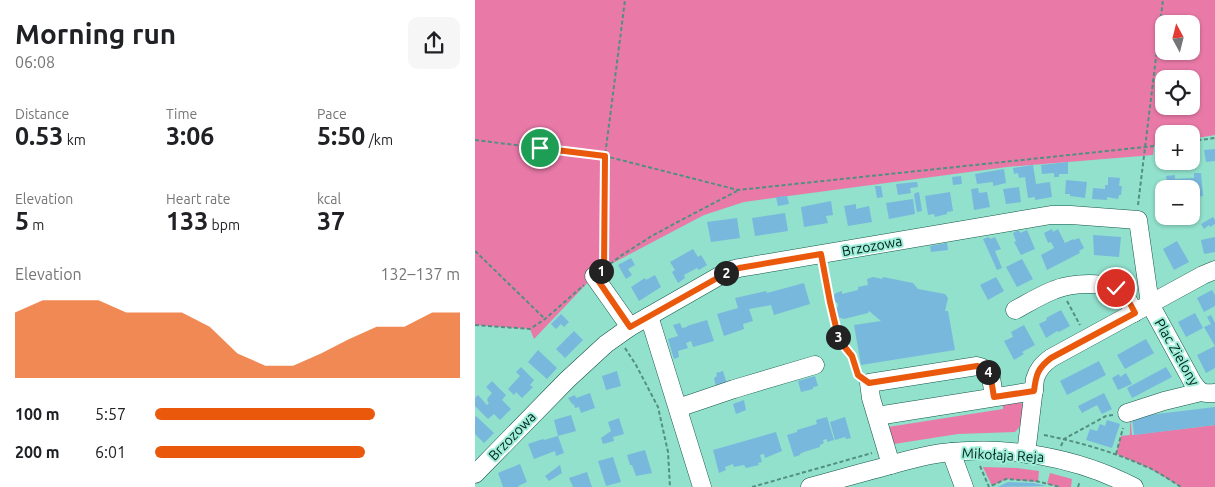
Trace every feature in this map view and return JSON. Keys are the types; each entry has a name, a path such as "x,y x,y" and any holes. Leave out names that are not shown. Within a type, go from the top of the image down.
{"street":[{"name":"Brzozowa","path":"475,474 606,344 630,327 728,272 739,268 1051,216 1071,215 1138,220"},
{"path":"1138,220 1150,304 1215,270"},
{"path":"595,276 630,327"},
{"path":"1015,310 1055,290 1085,284 1116,288 1123,293 1135,313"},
{"name":"Plac Zielony","path":"1026,454 1034,391 1039,369 1051,358 1150,304 1193,383 1208,393"},
{"path":"649,316 702,487"},
{"path":"677,408 734,389 815,366"},
{"path":"889,457 871,398 869,383 977,366 986,369 990,374 994,397"},
{"path":"877,416 1034,391"},
{"path":"1127,413 1164,401 1208,393"},
{"name":"Mikołaja Reja","path":"810,487 889,457 925,456 975,451 1047,457 1086,467 1135,487"},
{"path":"951,452 964,487"}],"path":[{"path":"625,0 605,156 604,269 644,241 738,190"},
{"path":"1138,220 1139,196 1163,0"},
{"path":"1200,140 1215,138"},
{"path":"475,140 605,156 738,190 1155,146"},
{"path":"475,251 545,319"},
{"path":"821,254 839,340 852,356 858,375 869,383"},
{"path":"475,324 530,330 595,276"},
{"path":"1061,288 1086,339"},
{"path":"622,344 658,407 668,452 670,487"},
{"path":"1063,439 1106,416 1127,413 1116,454"},
{"path":"1029,431 1116,454 1149,468 1181,487"},
{"path":"752,487 889,457"},
{"path":"980,466 989,487 1006,479 1036,481 1059,487"},
{"path":"1078,487 1079,481"}],"shaded area":[{"path":"475,0 1215,0 1215,135 1200,138 1200,125 1155,125 1153,155 1007,167 744,202 704,215 611,264 594,276 534,339 530,329 475,325"},
{"path":"1003,401 1020,402 1023,405 1023,417 1015,432 958,434 894,444 888,427 1003,409"},
{"path":"1130,416 1132,435 1215,425 1215,487 1181,487 1149,468 1116,454 1121,436 1130,435"},
{"path":"983,467 1039,471 1038,482 1006,479 992,486"},
{"path":"1050,473 1072,479 1071,487 1047,484"}],"building":[{"path":"1215,149 1215,161 1206,162 1204,150"},
{"path":"1068,162 1068,174 1059,174 1059,177 1054,177 1054,173 1042,174 1041,165"},
{"path":"1033,165 1036,184 1050,182 1052,197 1035,200 1035,197 1028,198 1025,177 1019,178 1018,173 1014,174 1013,168"},
{"path":"1004,169 1006,183 993,186 993,182 977,184 975,174"},
{"path":"1194,173 1201,173 1203,196 1200,196 1200,180 1167,180 1166,176 1175,175 1175,179 1194,178"},
{"path":"961,176 962,184 953,185 952,177"},
{"path":"1108,177 1120,178 1119,186 1122,186 1121,195 1119,195 1118,199 1107,197 1107,200 1092,199 1093,188 1105,189 1105,185 1108,185"},
{"path":"1066,180 1087,182 1085,198 1065,194"},
{"path":"917,182 918,187 910,188 911,193 898,195 896,184"},
{"path":"875,186 881,186 883,197 877,198"},
{"path":"1019,187 1021,202 1006,204 1003,189"},
{"path":"978,188 979,193 987,192 990,207 974,210 971,189"},
{"path":"919,192 922,211 917,212 914,195"},
{"path":"950,192 953,211 935,217 934,214 928,215 925,196"},
{"path":"787,196 789,204 778,206 776,197"},
{"path":"913,199 915,214 889,219 886,203"},
{"path":"831,201 833,215 826,216 828,223 804,227 801,207"},
{"path":"856,204 856,209 869,206 872,222 848,226 844,206"},
{"path":"785,213 788,231 755,236 752,218"},
{"path":"1213,217 1215,224 1210,227 1209,225 1204,229 1201,224"},
{"path":"737,218 740,238 711,242 707,222"},
{"path":"1052,229 1053,232 1058,229 1065,243 1079,238 1084,248 1079,251 1080,253 1047,270 1041,255 1054,248 1051,242 1048,243 1044,233"},
{"path":"1019,230 1020,233 1027,230 1035,249 1021,255 1014,242 1016,241 1013,233"},
{"path":"1093,235 1121,237 1119,257 1094,255"},
{"path":"989,237 990,239 995,237 1001,249 995,251 1002,268 997,270 983,239"},
{"path":"1215,237 1215,252 1204,254 1201,240"},
{"path":"1177,241 1189,262 1174,270 1163,249"},
{"path":"947,243 948,250 931,252 930,246"},
{"path":"693,249 698,257 701,255 707,265 684,275 685,278 678,283 672,272 675,270 670,262"},
{"path":"631,258 635,265 628,269 632,275 626,279 618,265"},
{"path":"1022,259 1033,279 1017,287 1006,267"},
{"path":"655,275 661,287 639,301 631,287 645,278 646,280"},
{"path":"873,277 913,283 918,289 945,294 948,298 945,311 948,311 955,350 861,365 854,325 881,321 869,311 868,313 844,319 838,317 836,309 838,304 833,296 842,291 842,294 858,290 858,287 868,285 867,279"},
{"path":"996,277 1004,291 988,300 980,285"},
{"path":"804,283 810,304 774,315 771,305 749,309 753,321 743,324 744,329 724,336 717,314 738,308 735,298 766,291 767,293"},
{"path":"1212,290 1215,295 1215,306 1204,312 1197,298"},
{"path":"1061,310 1070,326 1046,338 1039,324"},
{"path":"1195,313 1203,328 1186,337 1178,322"},
{"path":"561,314 569,322 564,327 561,324 556,329 551,324"},
{"path":"1211,315 1215,323 1215,346 1204,327 1211,324 1207,317"},
{"path":"707,320 714,341 693,347 691,341 686,343 688,348 678,351 679,357 674,359 668,339 678,336 673,325 680,323 682,328"},
{"path":"1024,325 1035,345 1022,352 1024,354 1014,360 1004,341 1013,337 1011,332"},
{"path":"574,331 583,340 565,358 556,349"},
{"path":"1146,339 1154,353 1125,369 1117,355"},
{"path":"1215,346 1215,368 1206,373 1197,355"},
{"path":"538,350 557,368 547,379 528,362"},
{"path":"1099,361 1106,375 1067,395 1060,381"},
{"path":"521,367 534,380 530,385 533,387 522,398 516,392 514,395 508,389 520,376 516,372"},
{"path":"1166,367 1172,377 1132,398 1127,388"},
{"path":"617,371 621,386 606,390 602,376"},
{"path":"723,371 727,384 716,387 714,378 717,376 716,373"},
{"path":"1126,373 1132,384 1118,390 1112,378 1119,374 1120,377"},
{"path":"815,376 818,386 801,392 798,381"},
{"path":"492,381 506,395 502,400 511,409 500,420 494,414 488,419 475,406 475,398 478,395 487,405 489,403 487,399 492,393 486,387"},
{"path":"590,393 595,408 581,413 579,407 575,408 568,398 575,395 576,398"},
{"path":"1104,393 1112,409 1102,414 1097,405 1082,413 1078,406"},
{"path":"744,400 746,410 736,414 733,404"},
{"path":"1215,407 1215,425 1134,435 1132,417"},
{"path":"571,415 576,431 558,436 554,420"},
{"path":"476,416 494,433 484,443 475,434"},
{"path":"827,417 834,440 827,442 827,439 823,440 824,443 820,447 794,457 787,435 817,424 816,420"},
{"path":"845,417 851,438 846,439 845,437 835,440 830,422"},
{"path":"619,418 624,434 613,437 614,441 603,444 601,438 611,431 608,422"},
{"path":"1107,420 1120,424 1112,448 1086,440 1090,429 1097,431 1100,424 1105,426"},
{"path":"776,432 782,451 765,458 764,454 760,455 762,462 758,463 759,465 746,468 744,465 734,467 733,464 725,467 726,470 719,473 713,450"},
{"path":"558,436 564,453 556,456 555,451 534,459 528,444"},
{"path":"645,450 652,473 636,476 627,455"},
{"path":"613,457 621,482 606,486 598,461"},
{"path":"520,464 527,482 519,487 503,487 498,473"},
{"path":"560,465 562,473 549,481 545,476"},
{"path":"587,472 592,487 573,487 569,478"},
{"path":"1008,482 1034,483 1046,486 998,487"}],"route":[{"path":"540,148 605,156 604,269 595,276 630,327 728,272 739,268 821,254 839,340 852,356 858,375 869,383 977,366 983,367 990,374 994,397 1034,391 1035,379 1039,369 1051,358 1135,313 1123,293 1116,288"}]}
